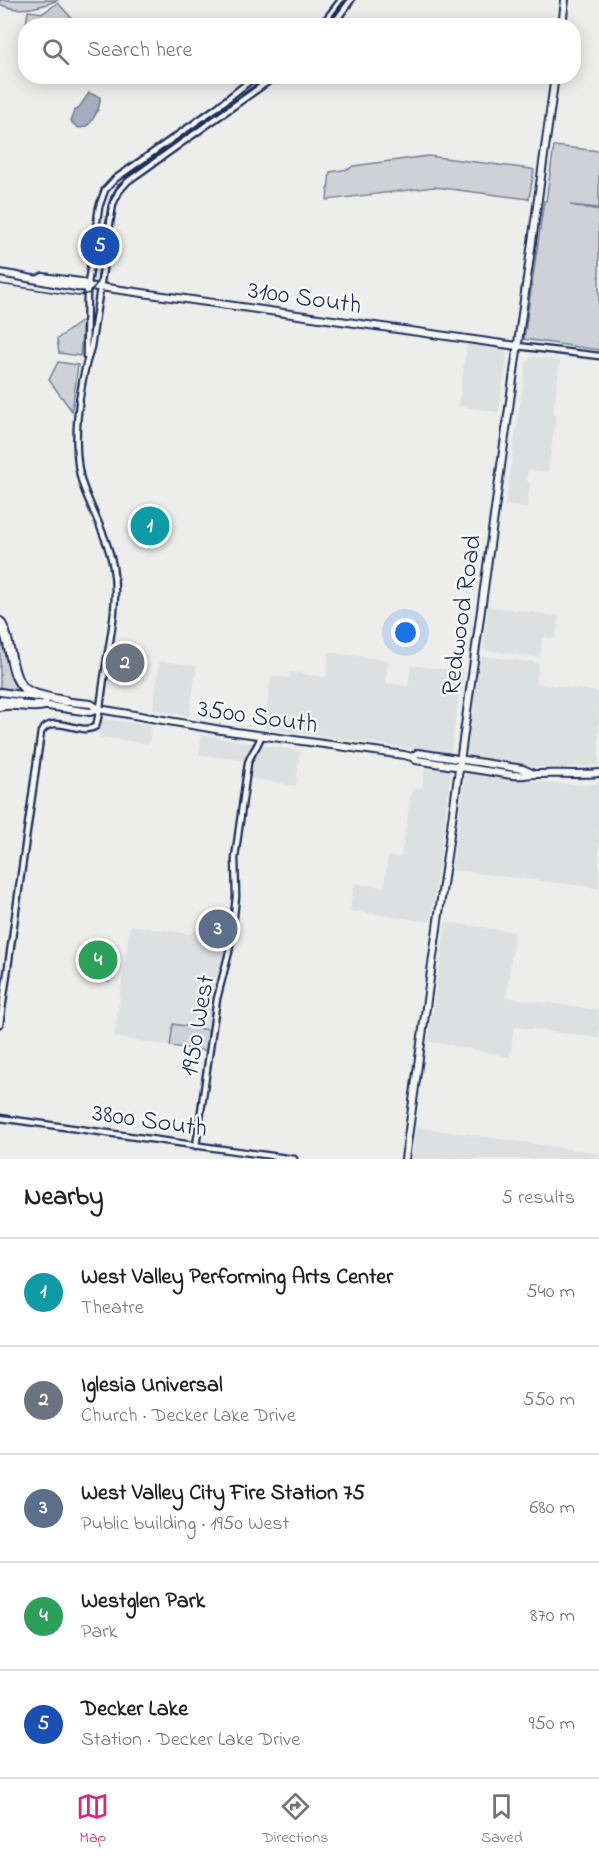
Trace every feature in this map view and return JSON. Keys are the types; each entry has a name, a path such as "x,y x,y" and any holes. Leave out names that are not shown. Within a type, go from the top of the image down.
{"highway":[{"path":"0,622 8,637 14,670 21,685 34,694 65,701"},
{"path":"0,706 11,704 37,707 45,705"}],"main road":[{"path":"563,18 565,0"},
{"name":"Redwood Road","path":"405,1159 554,84"},
{"name":"3100 South","path":"0,273 39,279 42,282 100,287 517,346"},
{"name":"3500 South","path":"0,692 91,704 99,709 261,736 412,757 418,753 459,763 523,769 535,774 599,773"},
{"name":"3500 South","path":"0,700 90,712 99,709"}],"street":[{"path":"327,18 341,0"},
{"path":"338,18 351,0"},
{"path":"0,1024 41,732 45,727 54,724 92,728 96,724 115,591 114,571 108,546 83,486 77,465 76,435 86,362 88,286 102,194 108,186 245,84"},
{"path":"86,362 91,347 113,204 124,185 265,84"},
{"path":"517,346 599,356"},
{"name":"1950 West","path":"196,1146 218,992 229,952 233,924 236,897 235,858 248,763 261,736"},
{"name":"3800 South","path":"0,1118 294,1159"}],"shaded area":[{"path":"0,0 58,0 37,7 14,9 0,4"},
{"path":"58,3 72,18 27,18 28,11 43,13"},
{"path":"554,146 599,151 599,208 570,205 599,210 599,350 524,339"},
{"path":"428,156 534,170 529,199 434,187 327,200 330,172 349,169 353,166"},
{"path":"83,320 80,356 59,353 57,339"},
{"path":"467,344 502,349 507,353 499,412 458,406"},
{"path":"530,358 560,361 553,414 556,415 548,472 528,470 526,479 530,483 527,508 505,505 526,363"},
{"path":"58,362 78,365 72,411 49,380"},
{"path":"488,606 559,616 556,639 543,637 540,658 483,650"},
{"path":"0,626 16,683 21,691 0,688"},
{"path":"329,652 388,660 386,683 408,686 411,665 464,672 451,754 264,728 271,676 289,678 290,672 326,677"},
{"path":"483,656 539,663 536,683 599,692 599,766 539,767 469,757 467,752 480,659"},
{"path":"159,661 197,666 189,716 153,709"},
{"path":"101,719 151,725 149,744 98,737"},
{"path":"201,735 300,751 296,786 249,778 243,760 199,755"},
{"path":"425,765 449,769 451,773 431,922 350,911 354,883 384,887 388,856 401,857 412,788 422,789"},
{"path":"468,772 539,782 585,785 599,783 599,888 452,870 465,775"},
{"path":"446,922 515,932 506,997 599,1010 599,1038 514,1027 510,1057 428,1041"},
{"path":"130,925 189,934 196,931 199,937 227,943 215,989 209,1030 174,1024 170,1046 114,1037"},
{"path":"85,945 115,945 109,982 84,976"},
{"path":"173,1024 209,1030 207,1051 170,1046"},
{"path":"416,1127 599,1153 599,1159 412,1159"}],"water":[{"path":"89,93 100,97 99,106 92,121 79,128 72,123 71,119 74,111"}],"tram line":[{"path":"331,18 344,0"},
{"path":"0,284 78,296 90,293 97,283 108,206 118,185 256,84"}],"place":[{"name":"Decker Lake","path":"100,246"},
{"name":"West Valley Performing Arts Center","path":"150,526"},
{"name":"Iglesia Universal","path":"125,663"},
{"name":"West Valley City Fire Station 75","path":"218,929"},
{"name":"Westglen Park","path":"98,960"}]}
